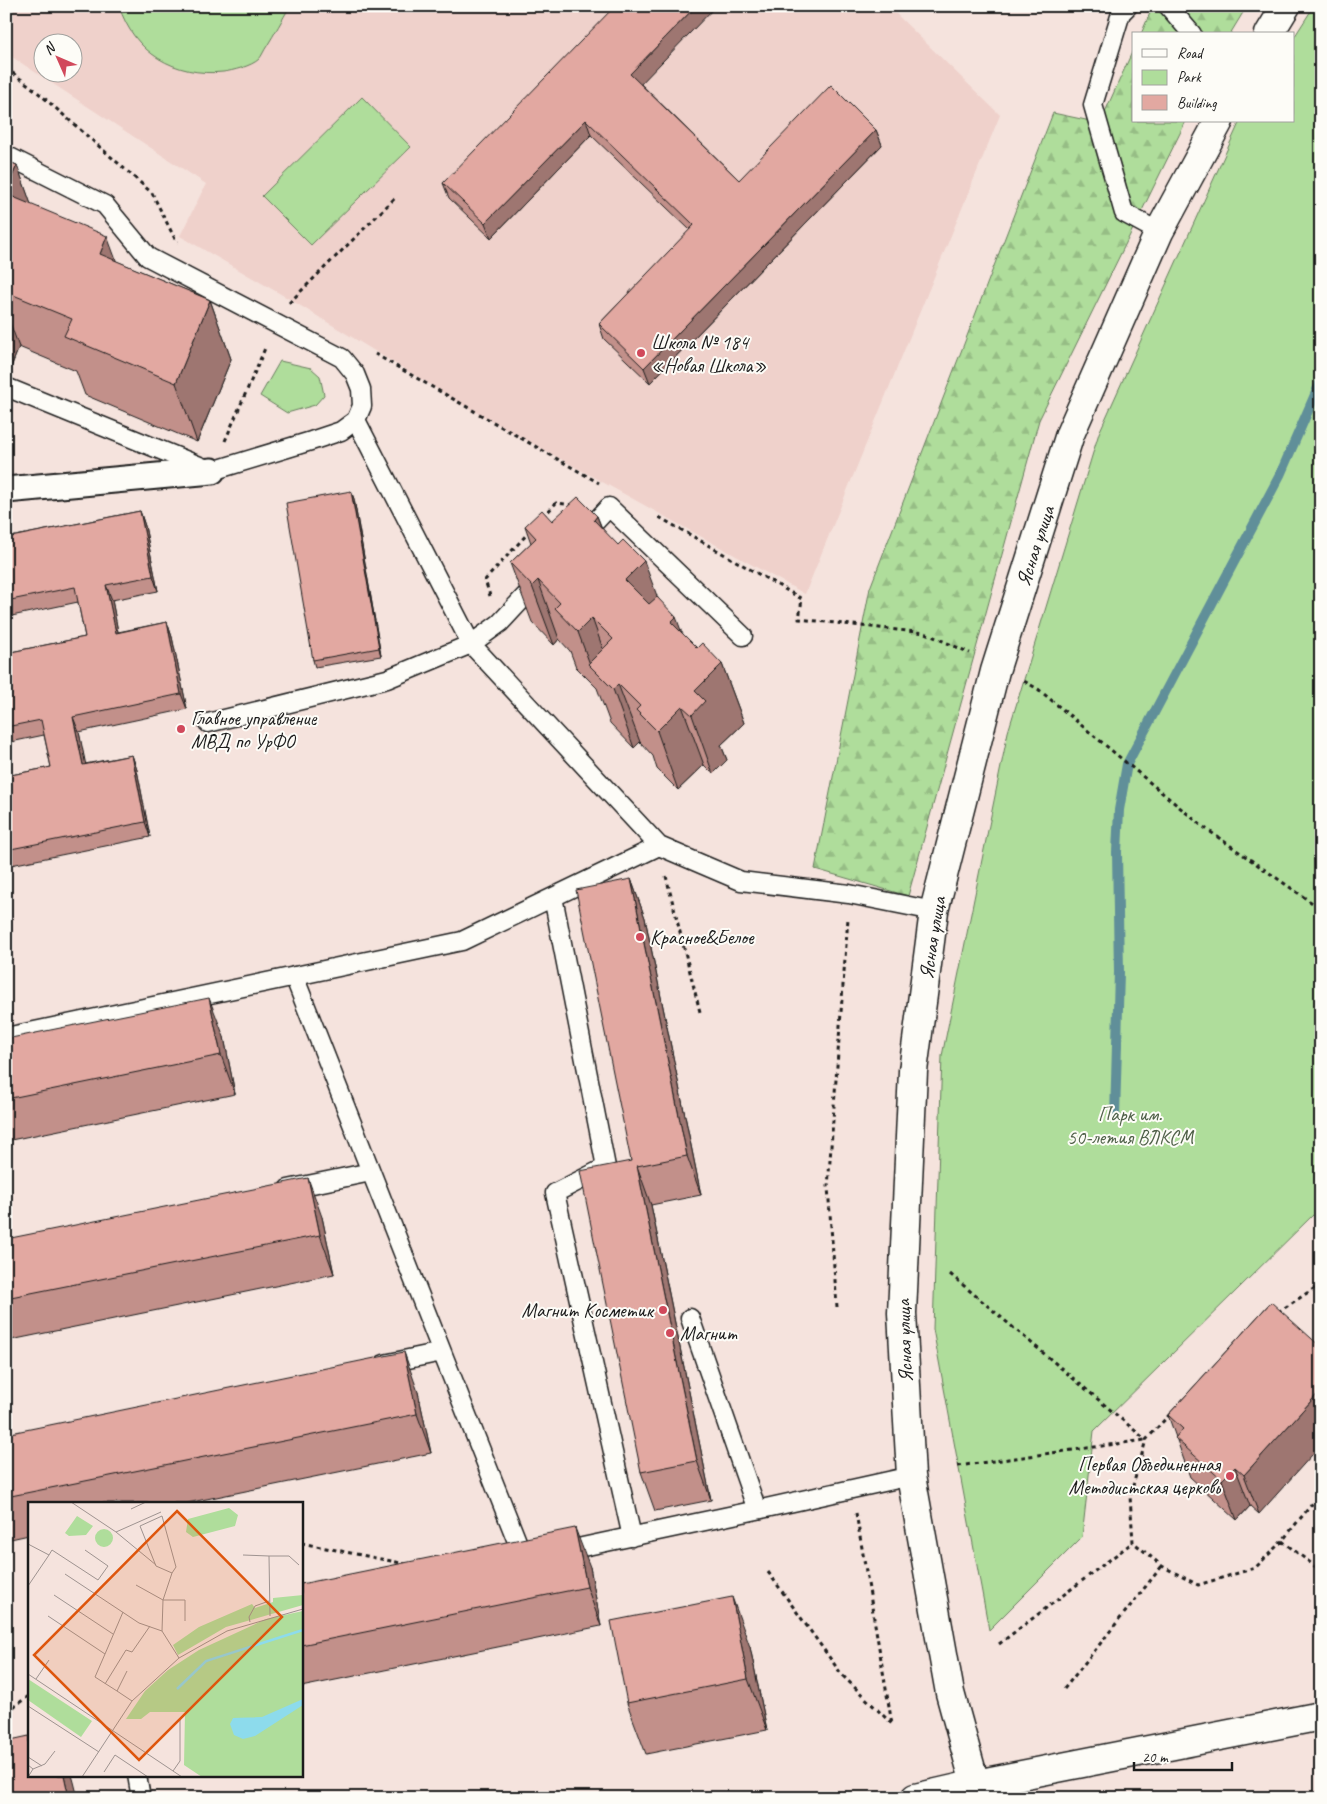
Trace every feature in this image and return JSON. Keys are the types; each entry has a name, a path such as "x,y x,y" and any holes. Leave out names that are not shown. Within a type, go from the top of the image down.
{"street":[{"path":"1270,32 1286,6"},
{"name":"Ясная улица","path":"978,1791 950,1693 911,1476 902,1303 913,1071 934,911 997,665 1070,434 1159,232 1218,122"},
{"path":"6,490 212,471"},
{"path":"915,1798 978,1791 1321,1716"}],"lane":[{"path":"1128,6 1121,13 1093,105 1124,213 1159,232"},
{"path":"1168,6 1190,32"},
{"path":"6,155 105,205 148,257 342,358 355,374 360,389 362,406 356,420 341,431 311,442 212,471 6,387"},
{"path":"356,420 471,644 659,846 741,881 849,894 934,911"},
{"path":"568,550 609,507 744,636"},
{"path":"208,723 387,679 471,644 500,623 554,565"},
{"path":"6,1037 462,941 659,846"},
{"path":"553,897 606,1167 555,1193 632,1537"},
{"path":"294,976 524,1559 911,1476"},
{"path":"275,1192 371,1172"},
{"path":"690,1318 757,1510"},
{"path":"364,1368 442,1352"},
{"path":"137,1776 141,1798"}],"path":[{"path":"6,68 34,89 152,193 176,241 185,246"},
{"path":"288,305 296,309"},
{"path":"372,353 603,485"},
{"path":"543,517 556,503 609,507"},
{"path":"655,515 802,599 799,619 924,633 997,665 1038,689 1202,826 1321,909"},
{"path":"500,623 485,580 536,524"},
{"path":"659,846 700,1012"},
{"path":"836,1307 828,1187 849,894"},
{"path":"950,1274 1146,1440"},
{"path":"1284,1319 1277,1313 1321,1284"},
{"path":"1172,1411 1146,1440 1130,1496 1133,1542 1162,1566 1198,1585 1255,1568 1282,1541 1321,1493"},
{"path":"958,1466 1146,1440"},
{"path":"768,1572 842,1675 892,1724 852,1489"},
{"path":"1282,1541 1321,1571"},
{"path":"999,1644 1133,1542"},
{"path":"302,1543 407,1564"},
{"path":"1064,1689 1162,1566"},
{"path":"6,1712 28,1697"}],"shaded area":[{"name":"Школа № 184 «Новая Школа»","path":"6,6 888,6 1000,115 805,594 465,406 291,300 180,236 206,184 50,82 82,82 82,32 32,32 32,70 6,53"}],"green space":[{"path":"119,6 290,6 256,62 231,71 205,73 173,66 159,59 146,49 126,23"},
{"path":"1153,6 1247,6 1231,32 1142,32"},
{"name":"Парк им. 50-летия ВЛКСМ","path":"1314,6 1321,6 1321,1222 1313,1215 1094,1431 1082,1537 989,1630 933,1329 942,1056 1008,732 1099,433 1240,122 1294,122 1294,37"},
{"path":"1132,52 1132,122 1186,122 1039,420 908,896 815,869 870,588 1053,113 1100,123"},
{"path":"362,97 411,147 311,245 262,196"},
{"path":"280,361 311,368 320,376 324,395 315,405 287,413 260,396"}],"building":[{"path":"615,6 696,6 630,74 739,180 831,85 876,130 644,368 599,324 694,225 586,120 485,223 443,183"},
{"path":"6,161 17,165 6,191"},
{"path":"6,194 107,236 100,254 210,300 176,383 64,336 72,319 6,292"},
{"path":"351,491 379,648 313,660 286,503"},
{"path":"578,497 597,516 594,520 618,545 623,540 644,561 625,580 649,604 657,597 676,617 671,622 697,648 702,643 722,664 695,691 705,701 692,715 682,706 657,731 636,710 640,706 618,684 613,689 588,664 613,639 592,618 578,632 555,608 560,603 538,580 532,586 510,563 536,538 525,526 542,510 552,521"},
{"path":"140,511 153,576 106,585 116,633 167,622 181,694 73,717 83,765 132,755 145,822 6,850 6,776 51,767 41,720 6,727 6,653 85,637 75,587 6,601 6,538"},
{"path":"631,879 687,1156 637,1166 697,1461 641,1472 580,1171 631,1161 576,890"},
{"path":"209,998 221,1055 6,1099 6,1039"},
{"path":"308,1178 320,1235 6,1298 6,1239"},
{"path":"1271,1302 1321,1347 1321,1390 1244,1475 1235,1467 1222,1480 1175,1438 1183,1429 1168,1415"},
{"path":"404,1352 417,1414 6,1497 6,1434"},
{"path":"575,1528 587,1587 302,1645 302,1584"},
{"path":"732,1597 748,1679 627,1703 611,1621"},
{"path":"28,1736 28,1776 64,1776 69,1798 6,1798 6,1741"}],"waterway":[{"path":"1115,1117 1119,972 1117,852 1119,810 1127,764 1280,475 1321,381"}],"place":[{"name":"Школа № 184 «Новая Школа»","path":"641,353"},
{"name":"Главное управление МВД по УрФО","path":"181,729"},
{"name":"Красное&Белое","path":"640,937"},
{"name":"Магнит Косметик","path":"663,1310"},
{"name":"Магнит","path":"670,1333"},
{"name":"Первая Объединенная Методистская церковь","path":"1230,1476"}]}
